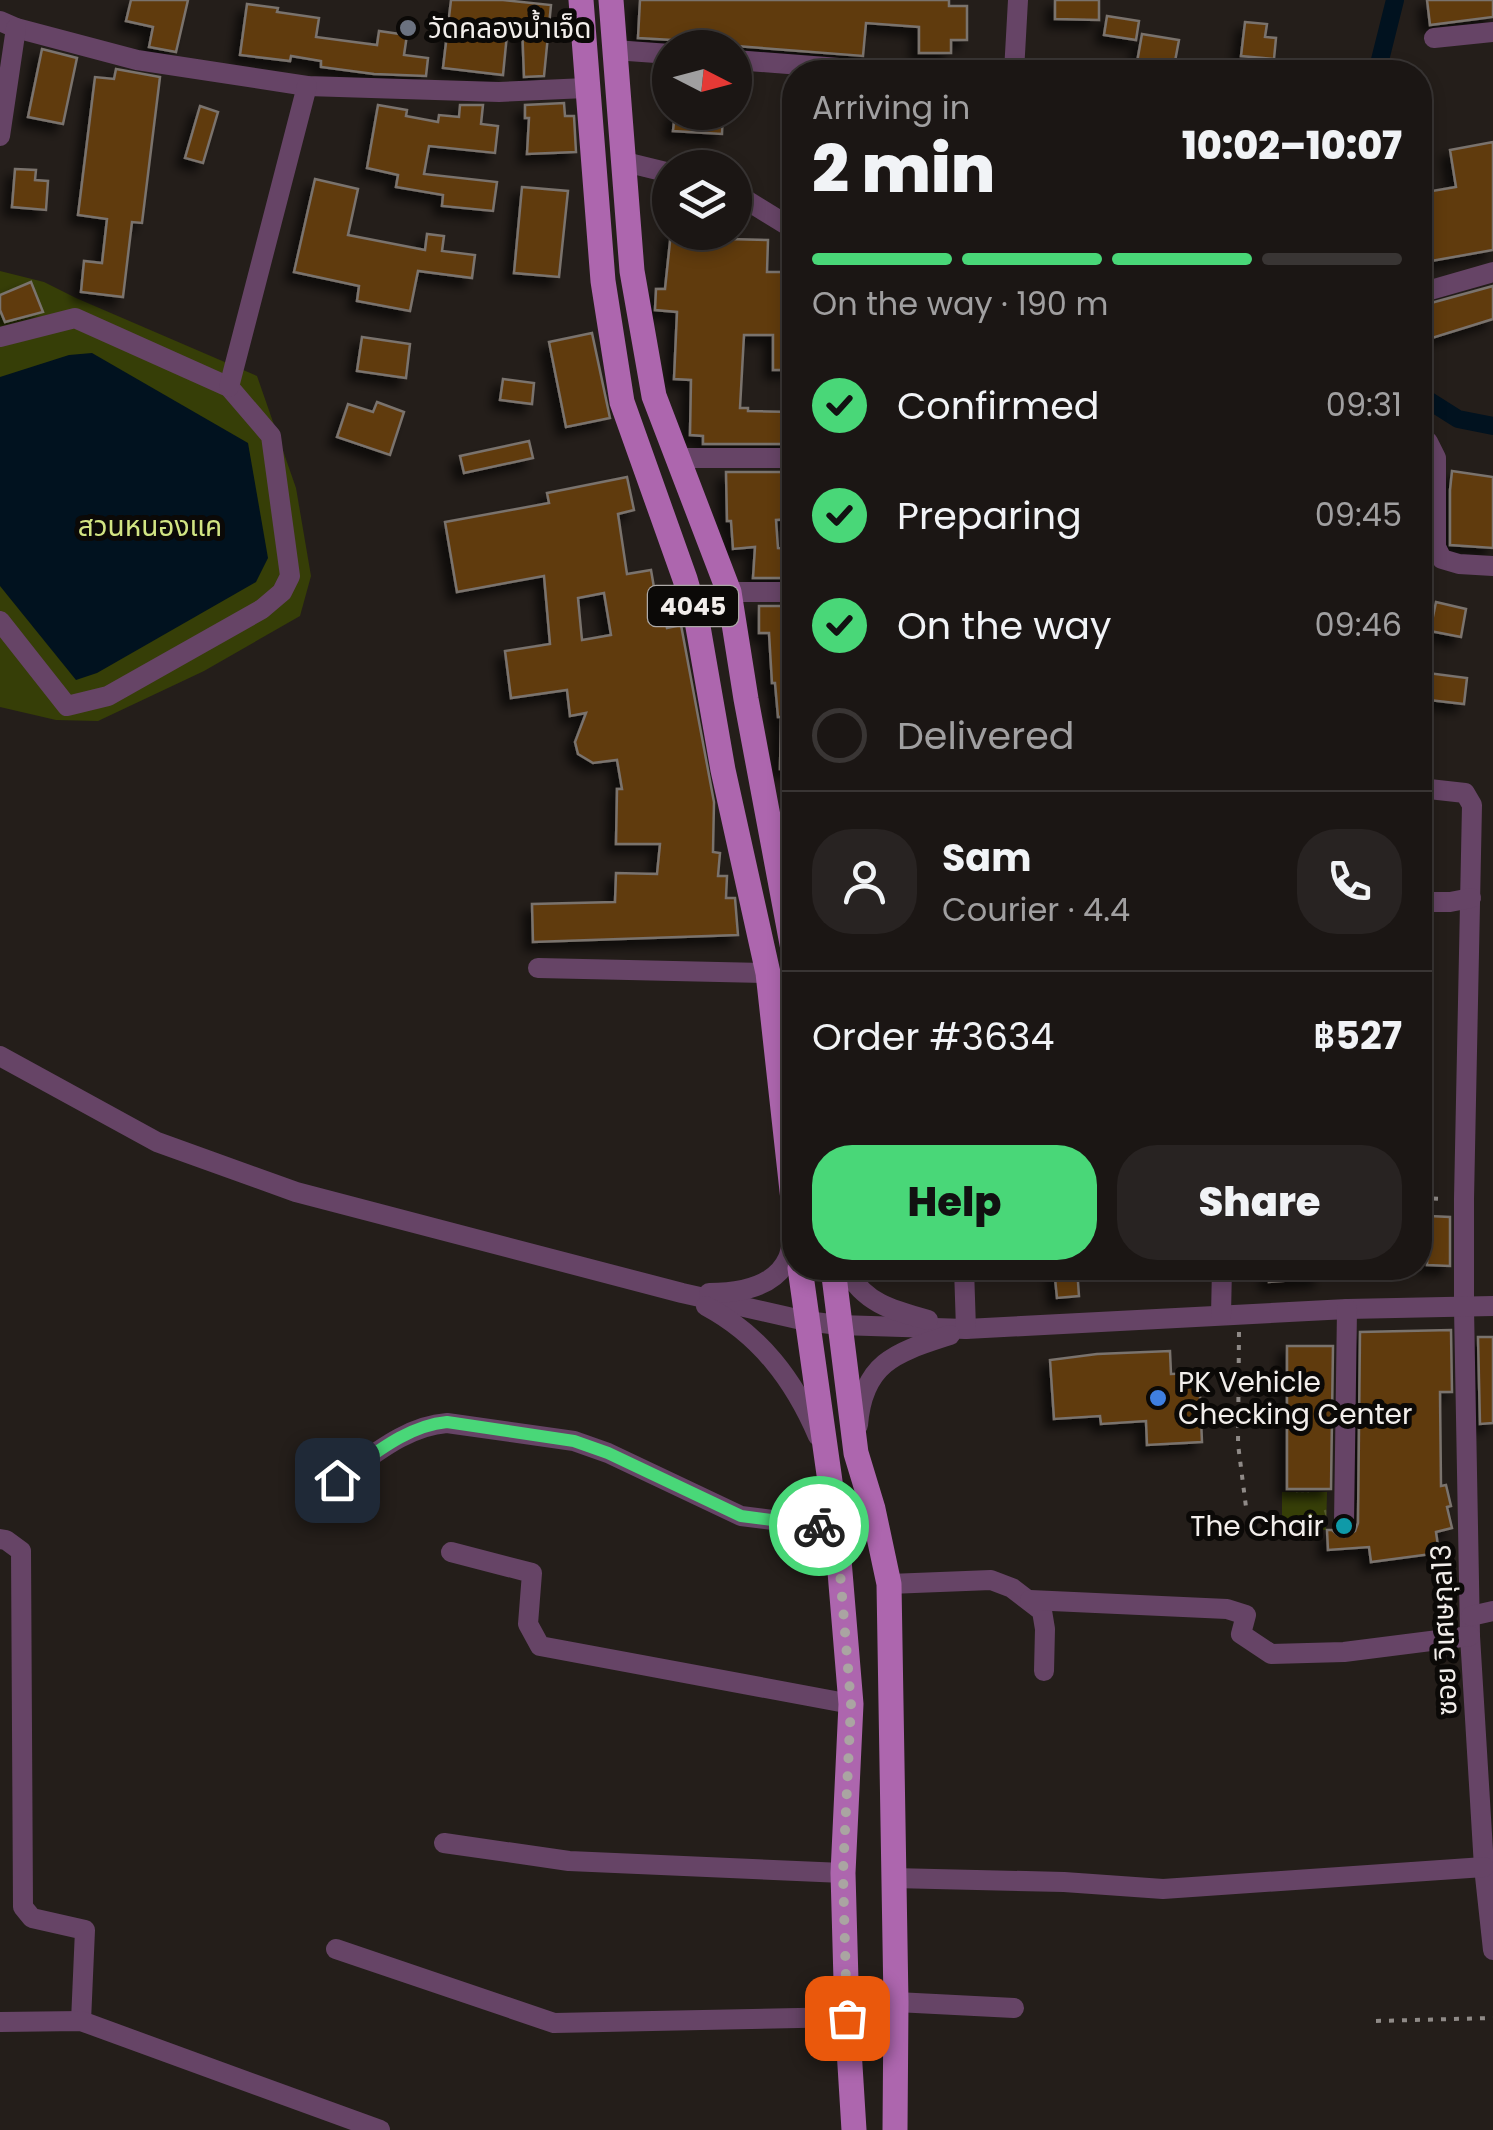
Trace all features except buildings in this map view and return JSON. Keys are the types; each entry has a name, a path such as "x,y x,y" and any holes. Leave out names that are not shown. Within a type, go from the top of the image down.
{"main road":[{"name":"4045","path":"580,0 603,281 622,402 697,621 768,973 782,1100"},
{"name":"4045","path":"611,0 632,271 654,396 729,592 782,891"},
{"path":"801,1280 836,1524 851,1704 843,1873 854,2130"},
{"path":"834,1280 856,1453 889,1584 895,2130"}],"street":[{"path":"1015,60 1018,0"},
{"path":"0,136 8,24 138,60 307,86 498,92 586,88"},
{"path":"1434,38 1493,32"},
{"path":"614,50 652,53"},
{"path":"752,61 782,64"},
{"path":"229,387 307,86"},
{"path":"625,162 652,169"},
{"path":"752,203 782,222"},
{"path":"1432,290 1493,272"},
{"path":"0,338 75,318 229,387 272,436 290,576 282,592 262,609 108,696 67,706 0,621"},
{"path":"1432,450 1436,458 1436,548 1442,559 1493,566"},
{"path":"676,458 782,458"},
{"path":"729,592 782,592"},
{"name":"ซอย วิเศษกุล13","path":"1432,789 1465,793 1472,806 1464,1308 1470,1626 1484,1867 1493,1950"},
{"path":"1432,902 1470,898"},
{"path":"538,968 768,973"},
{"path":"0,1056 157,1142 296,1192 682,1293 806,1321 966,1329 1347,1309 1493,1306"},
{"path":"682,1293 727,1293 754,1287 775,1277 782,1267"},
{"path":"851,1280 875,1302 966,1329"},
{"path":"964,1280 966,1329"},
{"path":"1224,1280 1230,1315"},
{"path":"682,1293 729,1318 781,1368 804,1402 826,1457"},
{"path":"1344,1523 1347,1309"},
{"path":"856,1453 860,1406 880,1368 899,1352 966,1329"},
{"path":"337,1480 409,1432 447,1422 574,1441 741,1516 820,1526 836,1524"},
{"path":"0,1540 20,1551 23,1906 32,1918 85,1930 81,2021"},
{"path":"451,1552 532,1572 528,1624 540,1646 851,1704"},
{"path":"889,1584 991,1580 1012,1588 1042,1611 1044,1671"},
{"path":"1030,1600 1227,1609 1246,1615 1242,1634 1271,1654 1344,1652 1470,1626 1493,1611"},
{"path":"444,1842 570,1861 843,1873"},
{"path":"893,1878 1163,1889 1484,1867"},
{"path":"336,1948 554,2023 847,2018"},
{"path":"896,2002 1014,2008"},
{"path":"0,2022 81,2021 380,2130"}],"path":[{"path":"1432,1199 1464,1200"},
{"path":"1230,1315 1246,1507"},
{"path":"1376,2022 1493,2018"}],"green space":[{"name":"สวนหนองแค","path":"0,271 44,282 257,376 296,488 311,576 300,616 204,671 98,721 56,720 0,707"},
{"path":"1282,1492 1327,1492 1326,1530 1282,1530"}],"water":[{"name":"สวนหนองแค","path":"92,353 248,443 268,558 256,582 97,673 76,680 0,586 0,377 69,355"}],"waterway":[{"path":"1380,60 1395,0"},
{"path":"1432,403 1458,419 1493,426"}],"way so far":[{"path":"819,1526 836,1524 851,1704 843,1873 847,2018"}],"place":[{"name":"วัดคลองน้ำเจ็ด","path":"408,28"},
{"name":"PK Vehicle Checking Center","path":"1158,1398"},
{"name":"The Chair","path":"1344,1526"}],"route":[{"path":"337,1480 409,1432 447,1422 574,1441 741,1516 819,1526"}]}
